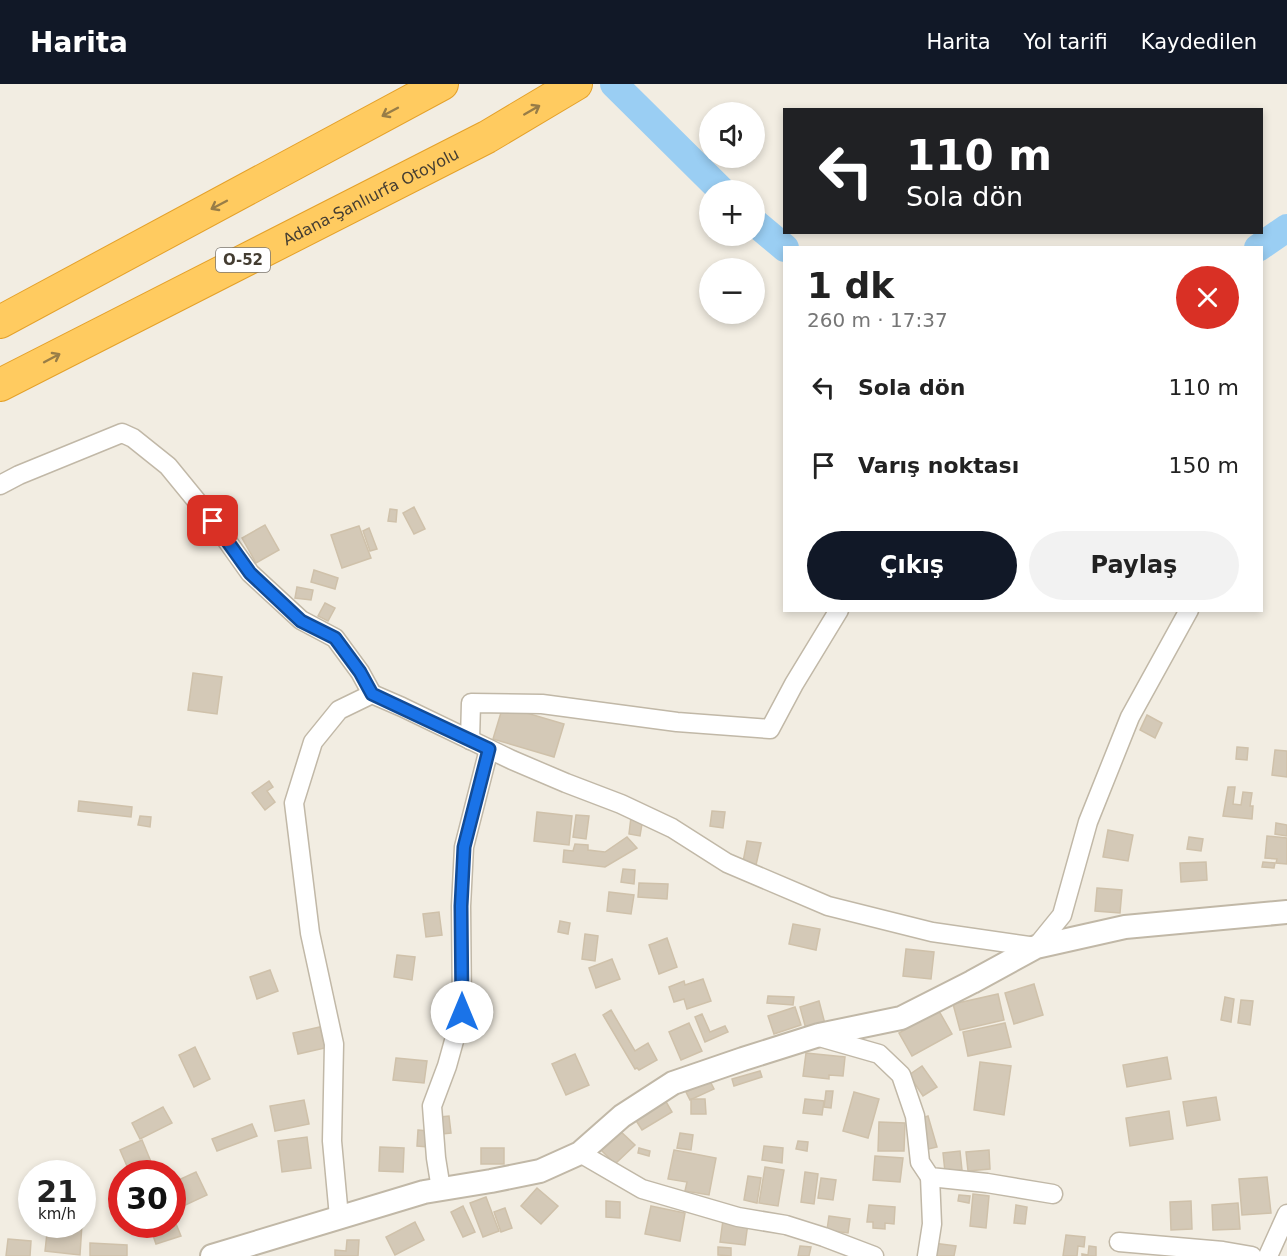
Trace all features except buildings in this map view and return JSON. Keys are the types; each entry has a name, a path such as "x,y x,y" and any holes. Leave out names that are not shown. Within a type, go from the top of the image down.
{"highway":[{"path":"0,322 442,84"},
{"name":"Adana-Şanlıurfa Otoyolu","path":"0,385 487,136 576,84"}],"street":[{"path":"0,485 19,475 122,434 133,438 168,466 213,521 250,573 301,621 335,638 360,672 372,694 512,760 621,804 672,828 727,863 828,906 932,932 1036,948"},
{"path":"470,740 471,703 542,704 677,722 770,729 838,612"},
{"path":"1036,948 1062,915 1088,822 1130,717 1188,612"},
{"path":"339,1217 332,1141 334,1044 310,933 294,803 313,742 339,710 372,694"},
{"path":"441,1189 432,1106 447,1066 462,1012 461,906 464,847 489,749"},
{"path":"212,1256 424,1192 540,1171 580,1153 622,1116 673,1083 816,1036 901,1017 1036,948 1125,927 1287,912"},
{"path":"816,1036 879,1054 901,1075 915,1116 920,1162 930,1177 932,1224 927,1256"},
{"path":"580,1153 642,1189 738,1217 786,1225 874,1256"},
{"path":"930,1177 987,1183 1053,1194"},
{"path":"1268,1256 1287,1214"},
{"path":"1119,1242 1223,1251 1252,1256"}],"waterway":[{"path":"614,84 711,180"},
{"path":"1261,246 1287,228"},
{"path":"765,231 783,246"}],"route":[{"path":"213,521 250,573 301,621 335,638 360,672 372,694 489,749 464,847 461,906 462,1012"}]}
